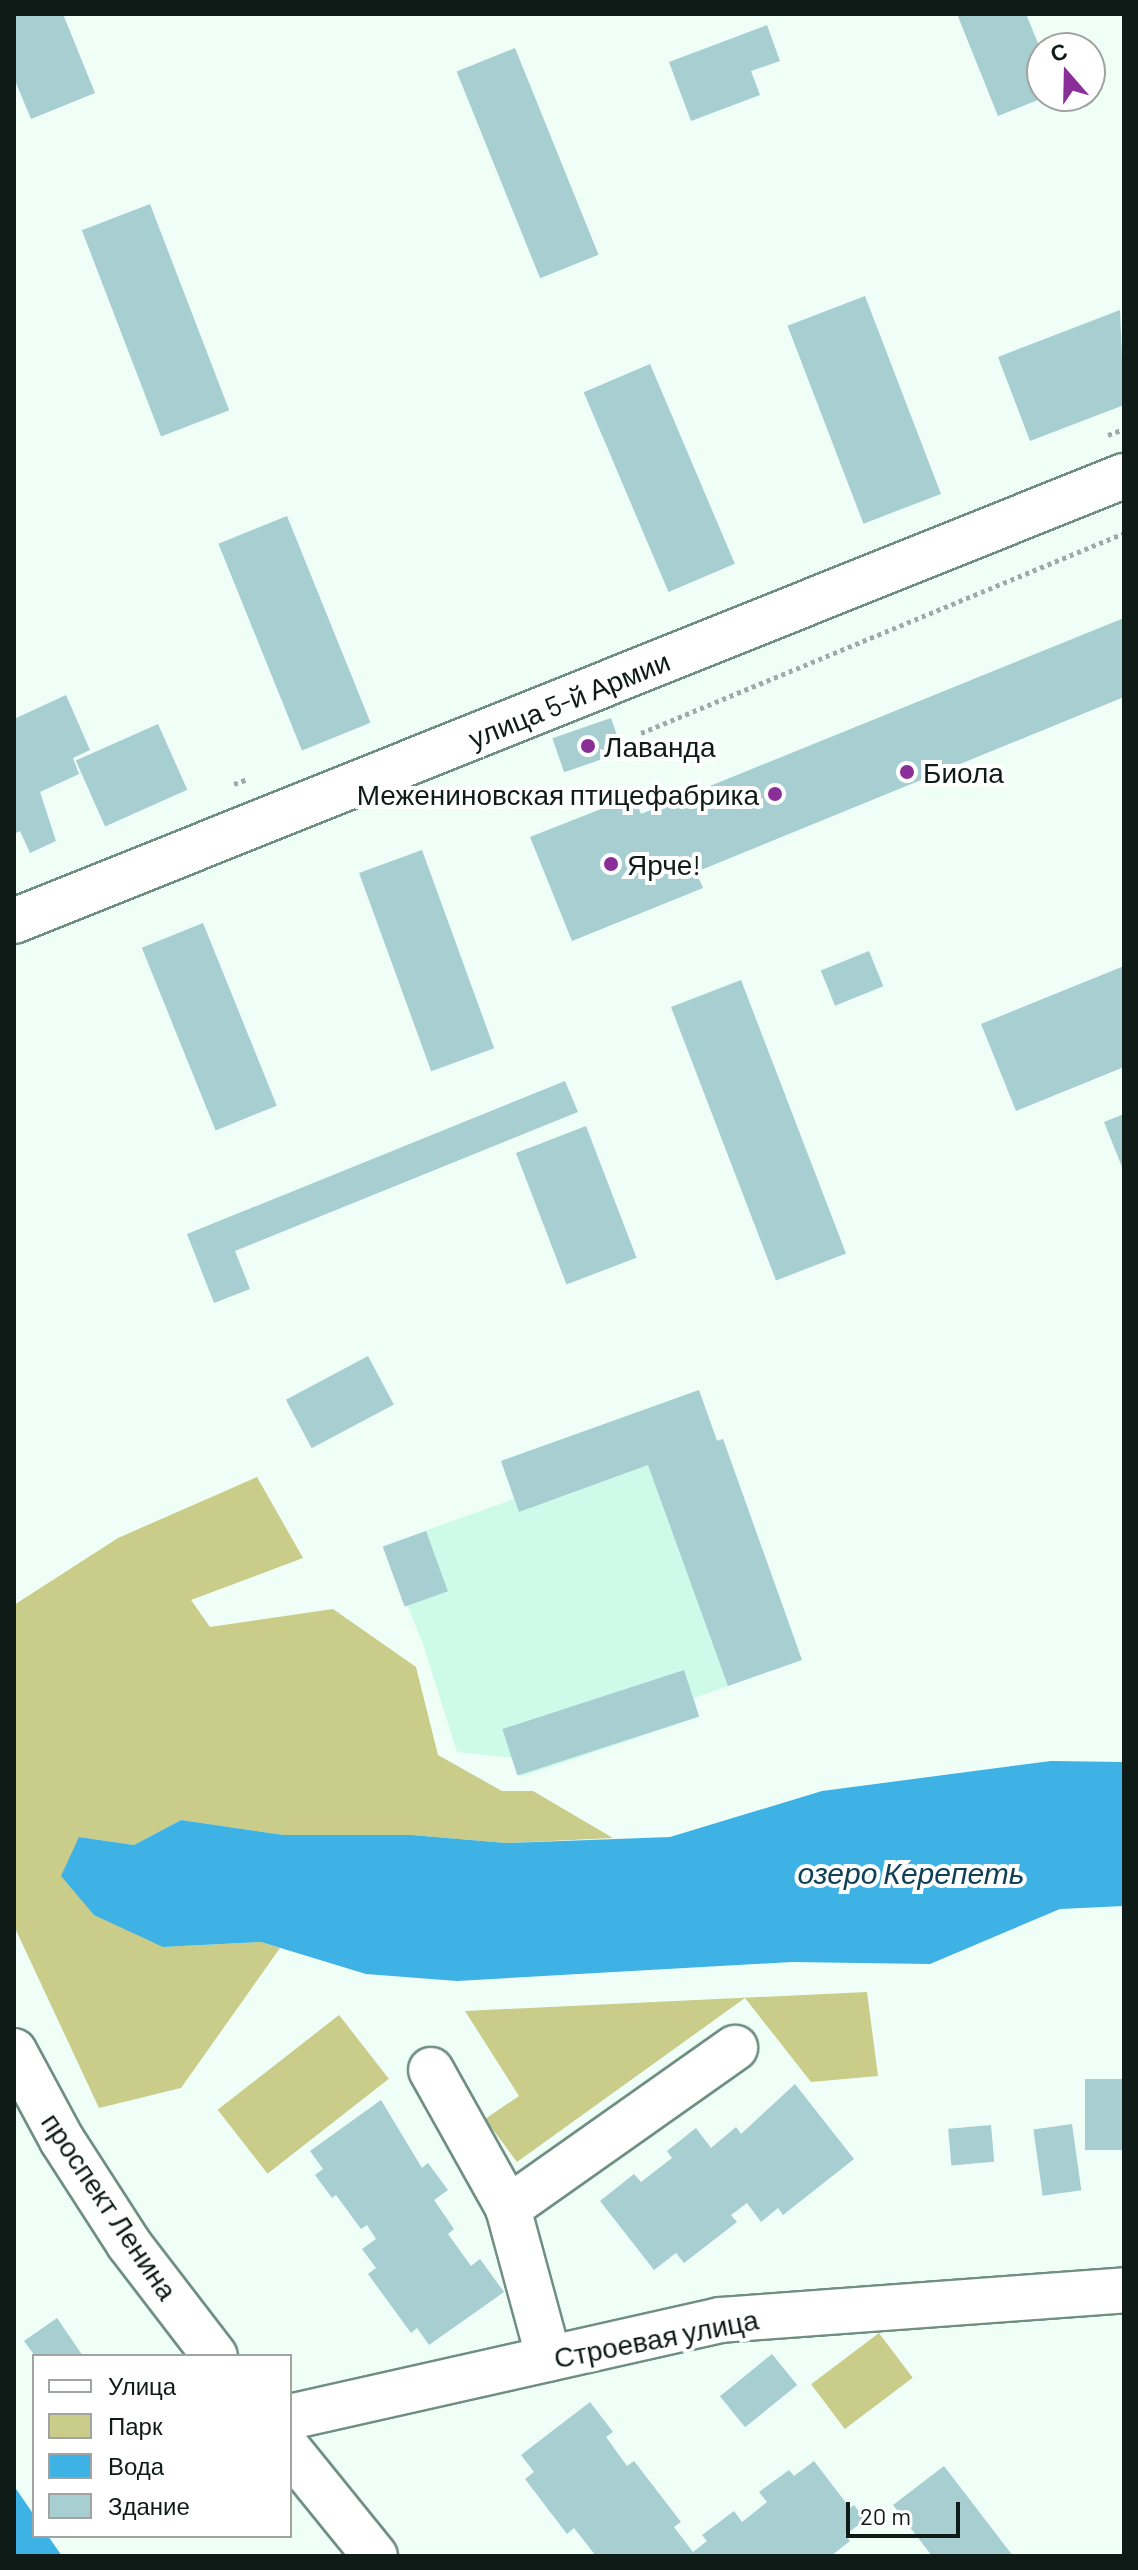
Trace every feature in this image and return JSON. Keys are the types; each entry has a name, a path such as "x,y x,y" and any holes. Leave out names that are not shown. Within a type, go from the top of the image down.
{"main road":[{"name":"улица 5-й Армии","path":"14,921 1124,476"},
{"path":"508,2208 735,2048"},
{"name":"проспект Ленина","path":"14,2051 62,2140 129,2244 213,2354"},
{"path":"431,2070 508,2208 549,2359"},
{"name":"Строевая улица","path":"292,2417 720,2320 1124,2290"},
{"path":"292,2453 375,2556"}],"path":[{"path":"641,733 1124,533"}],"shaded area":[{"path":"699,1390 717,1440 723,1439 802,1660 694,1698 699,1717 520,1777 514,1758 457,1752 423,1644 383,1546 514,1499 501,1461"}],"green space":[{"path":"257,1477 303,1558 191,1600 210,1627 333,1609 416,1667 438,1755 502,1791 533,1791 613,1838 506,1843 412,1835 284,1835 181,1820 134,1845 79,1837 163,1947 261,1942 280,1948 181,2088 99,2108 14,1926 14,1605 118,1538"},
{"path":"867,1992 878,2076 811,2082 745,1998 517,2162 485,2119 519,2096 465,2011"},
{"path":"339,2015 389,2079 268,2174 218,2110"},
{"path":"879,2333 913,2378 845,2429 811,2384"}],"water":[{"name":"озеро Керепеть","path":"1051,1761 1124,1762 1124,1906 1060,1909 930,1964 792,1962 457,1981 366,1974 261,1942 163,1947 94,1915 61,1876 79,1837 134,1845 181,1820 284,1835 412,1835 506,1843 670,1837 822,1791"},
{"path":"14,2486 32,2512 32,2538 49,2538 62,2556 14,2556"}],"building":[{"path":"14,14 63,14 95,93 31,119 14,78"},
{"path":"957,14 1026,14 1033,32 1026,32 1026,105 998,116"},
{"path":"767,25 780,61 751,71 760,95 691,121 669,62"},
{"path":"515,48 599,255 540,278 457,72"},
{"path":"150,204 229,410 161,436 82,230"},
{"path":"865,296 941,494 863,524 788,326"},
{"path":"1120,310 1124,405 1030,441 998,357"},
{"path":"650,364 735,564 669,592 584,392"},
{"path":"287,516 371,723 302,750 218,544"},
{"path":"1124,618 1124,697 696,872 703,888 572,941 530,837 634,796 641,814"},
{"path":"66,695 90,750 73,758 79,774 40,792 56,841 30,853 20,831 14,834 14,719"},
{"name":"Лаванда","path":"611,718 623,752 564,772 552,738"},
{"path":"158,724 187,790 105,826 76,761"},
{"path":"422,850 494,1048 431,1071 359,873"},
{"path":"203,923 277,1106 216,1130 142,948"},
{"path":"869,951 883,986 835,1006 821,970"},
{"path":"1124,966 1124,1067 1016,1111 981,1024"},
{"path":"741,980 846,1254 776,1280 671,1007"},
{"path":"565,1081 578,1112 235,1251 250,1289 214,1303 187,1234"},
{"path":"1124,1114 1124,1172 1104,1122"},
{"path":"586,1126 637,1258 567,1285 516,1153"},
{"path":"368,1356 394,1405 312,1448 286,1400"},
{"path":"699,1390 717,1441 723,1439 802,1660 728,1686 648,1465 519,1512 501,1461"},
{"path":"426,1531 448,1591 405,1607 383,1547"},
{"path":"684,1670 699,1717 517,1776 502,1729"},
{"path":"1085,2079 1124,2079 1124,2150 1085,2150"},
{"path":"795,2084 854,2159 783,2215 778,2208 761,2222 747,2203 731,2215 737,2222 684,2263 676,2253 654,2270 600,2201 634,2174 641,2182 672,2158 667,2151 696,2128 711,2148 736,2127 741,2134"},
{"path":"381,2100 422,2168 428,2163 448,2190 434,2200 454,2229 448,2234 471,2266 480,2259 504,2292 429,2345 417,2328 411,2333 368,2274 376,2268 362,2249 376,2239 367,2225 361,2229 336,2195 332,2198 315,2175 323,2169 310,2151"},
{"path":"1072,2124 1081,2190 1043,2196 1033,2129"},
{"path":"991,2125 994,2162 951,2166 948,2129"},
{"path":"57,2318 82,2354 34,2354 24,2341"},
{"path":"772,2354 797,2385 745,2427 720,2396"},
{"path":"590,2402 613,2432 606,2437 627,2466 634,2461 681,2522 674,2527 693,2552 707,2541 702,2535 734,2511 742,2522 767,2502 759,2492 789,2470 794,2476 814,2461 850,2508 854,2505 865,2520 845,2535 850,2541 831,2556 596,2556 574,2528 567,2534 525,2479 534,2472 521,2455"},
{"path":"944,2466 1013,2556 932,2556 893,2505"}],"place":[{"name":"Лаванда","path":"588,746"},
{"name":"Биола","path":"907,772"},
{"name":"Межениновская птицефабрика","path":"775,794"},
{"name":"Ярче!","path":"611,864"}]}
